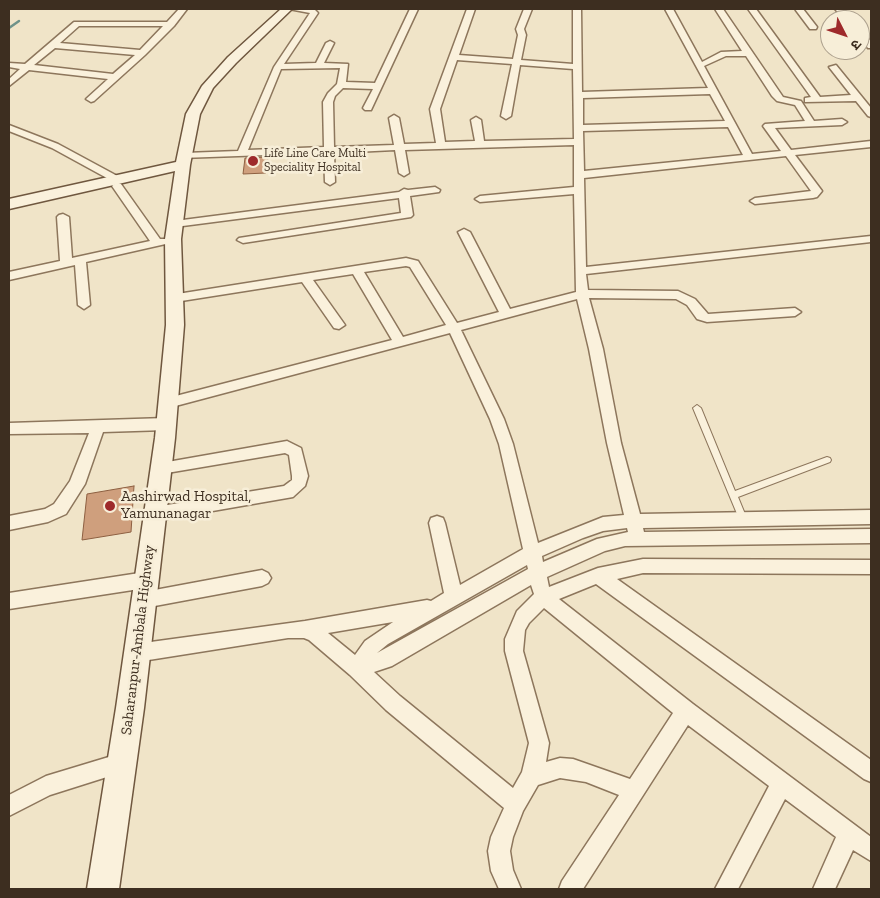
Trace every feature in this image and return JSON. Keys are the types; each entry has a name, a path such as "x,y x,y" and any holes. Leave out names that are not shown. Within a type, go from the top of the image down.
{"main road":[{"name":"Saharanpur-Ambala Highway","path":"103,889 122,763 167,413 175,324 175,298 168,235 193,114 208,86 232,60 286,9"},
{"path":"9,210 183,165"},
{"path":"9,204 117,183"}],"street":[{"path":"91,99 142,53 171,24 182,9"},
{"path":"242,154 278,67 314,12 311,10 293,9"},
{"path":"368,108 414,9"},
{"path":"441,145 435,109 471,9"},
{"path":"506,116 522,35 520,29 528,9"},
{"path":"577,9 580,271 582,294 638,539"},
{"path":"669,9 749,157"},
{"path":"718,9 777,97 800,105 812,123"},
{"path":"752,9 816,99"},
{"path":"799,9 813,27"},
{"path":"9,83 76,24 171,24"},
{"path":"319,65 330,43"},
{"path":"52,46 142,53"},
{"path":"700,65 713,61 724,54 748,53"},
{"path":"454,57 577,67"},
{"path":"9,65 115,77"},
{"path":"278,67 345,66 341,85 331,95 328,102 330,182"},
{"path":"833,67 856,98 871,114"},
{"path":"341,85 377,86"},
{"path":"578,95 713,91"},
{"path":"794,102 816,99 856,98"},
{"path":"394,118 404,173"},
{"path":"476,120 480,144"},
{"path":"755,202 816,193 816,188 768,126 842,122"},
{"path":"578,128 730,124"},
{"path":"9,128 54,146 117,183 168,235"},
{"path":"183,165 242,154 441,145 579,142"},
{"path":"579,175 871,144"},
{"path":"9,276 80,260 168,235 404,192 435,190"},
{"path":"480,199 579,190"},
{"path":"243,240 407,215 404,192"},
{"path":"63,217 66,263"},
{"path":"464,232 506,314"},
{"path":"580,271 871,239"},
{"path":"80,260 84,305"},
{"path":"175,298 406,262 414,264 454,328 497,419 506,444 543,597 686,711 871,850"},
{"path":"357,271 400,342"},
{"path":"306,279 339,325"},
{"path":"9,428 98,427 167,413 400,342 582,294 678,295 691,302 702,316 707,318 795,312"},
{"path":"9,523 48,515 60,509 77,484 98,427"},
{"path":"155,514 287,492 299,482 300,476 296,452 287,447 161,468"},
{"path":"357,669 371,647 382,638 532,553 577,533 604,524 633,520 871,518"},
{"path":"437,523 454,597"},
{"path":"357,669 374,665 537,573 603,544 625,539 871,536"},
{"path":"510,889 502,871 499,851 502,837 516,804 531,778 537,758 538,743 514,651 514,639 523,617 543,597 598,576 643,566 871,567"},
{"path":"598,576 871,772"},
{"path":"9,601 262,578"},
{"path":"136,653 288,630 306,629 438,606"},
{"path":"306,629 315,634 357,669 393,703 516,804"},
{"path":"570,889 686,711"},
{"path":"9,806 46,786 122,763"},
{"path":"531,778 560,768 573,769 586,772 635,791"},
{"path":"726,889 782,784"},
{"path":"824,889 850,834"}],"lane":[{"path":"697,408 743,519"},
{"path":"733,495 827,460"}],"building":[{"path":"268,157 266,173 243,174 245,158"},
{"path":"134,486 131,532 82,540 87,494"}],"waterway":[{"path":"9,28 19,21"}],"place":[{"name":"Life Line Care Multi Speciality Hospital","path":"253,161"},
{"name":"Aashirwad Hospital, Yamunanagar","path":"110,506"}]}
